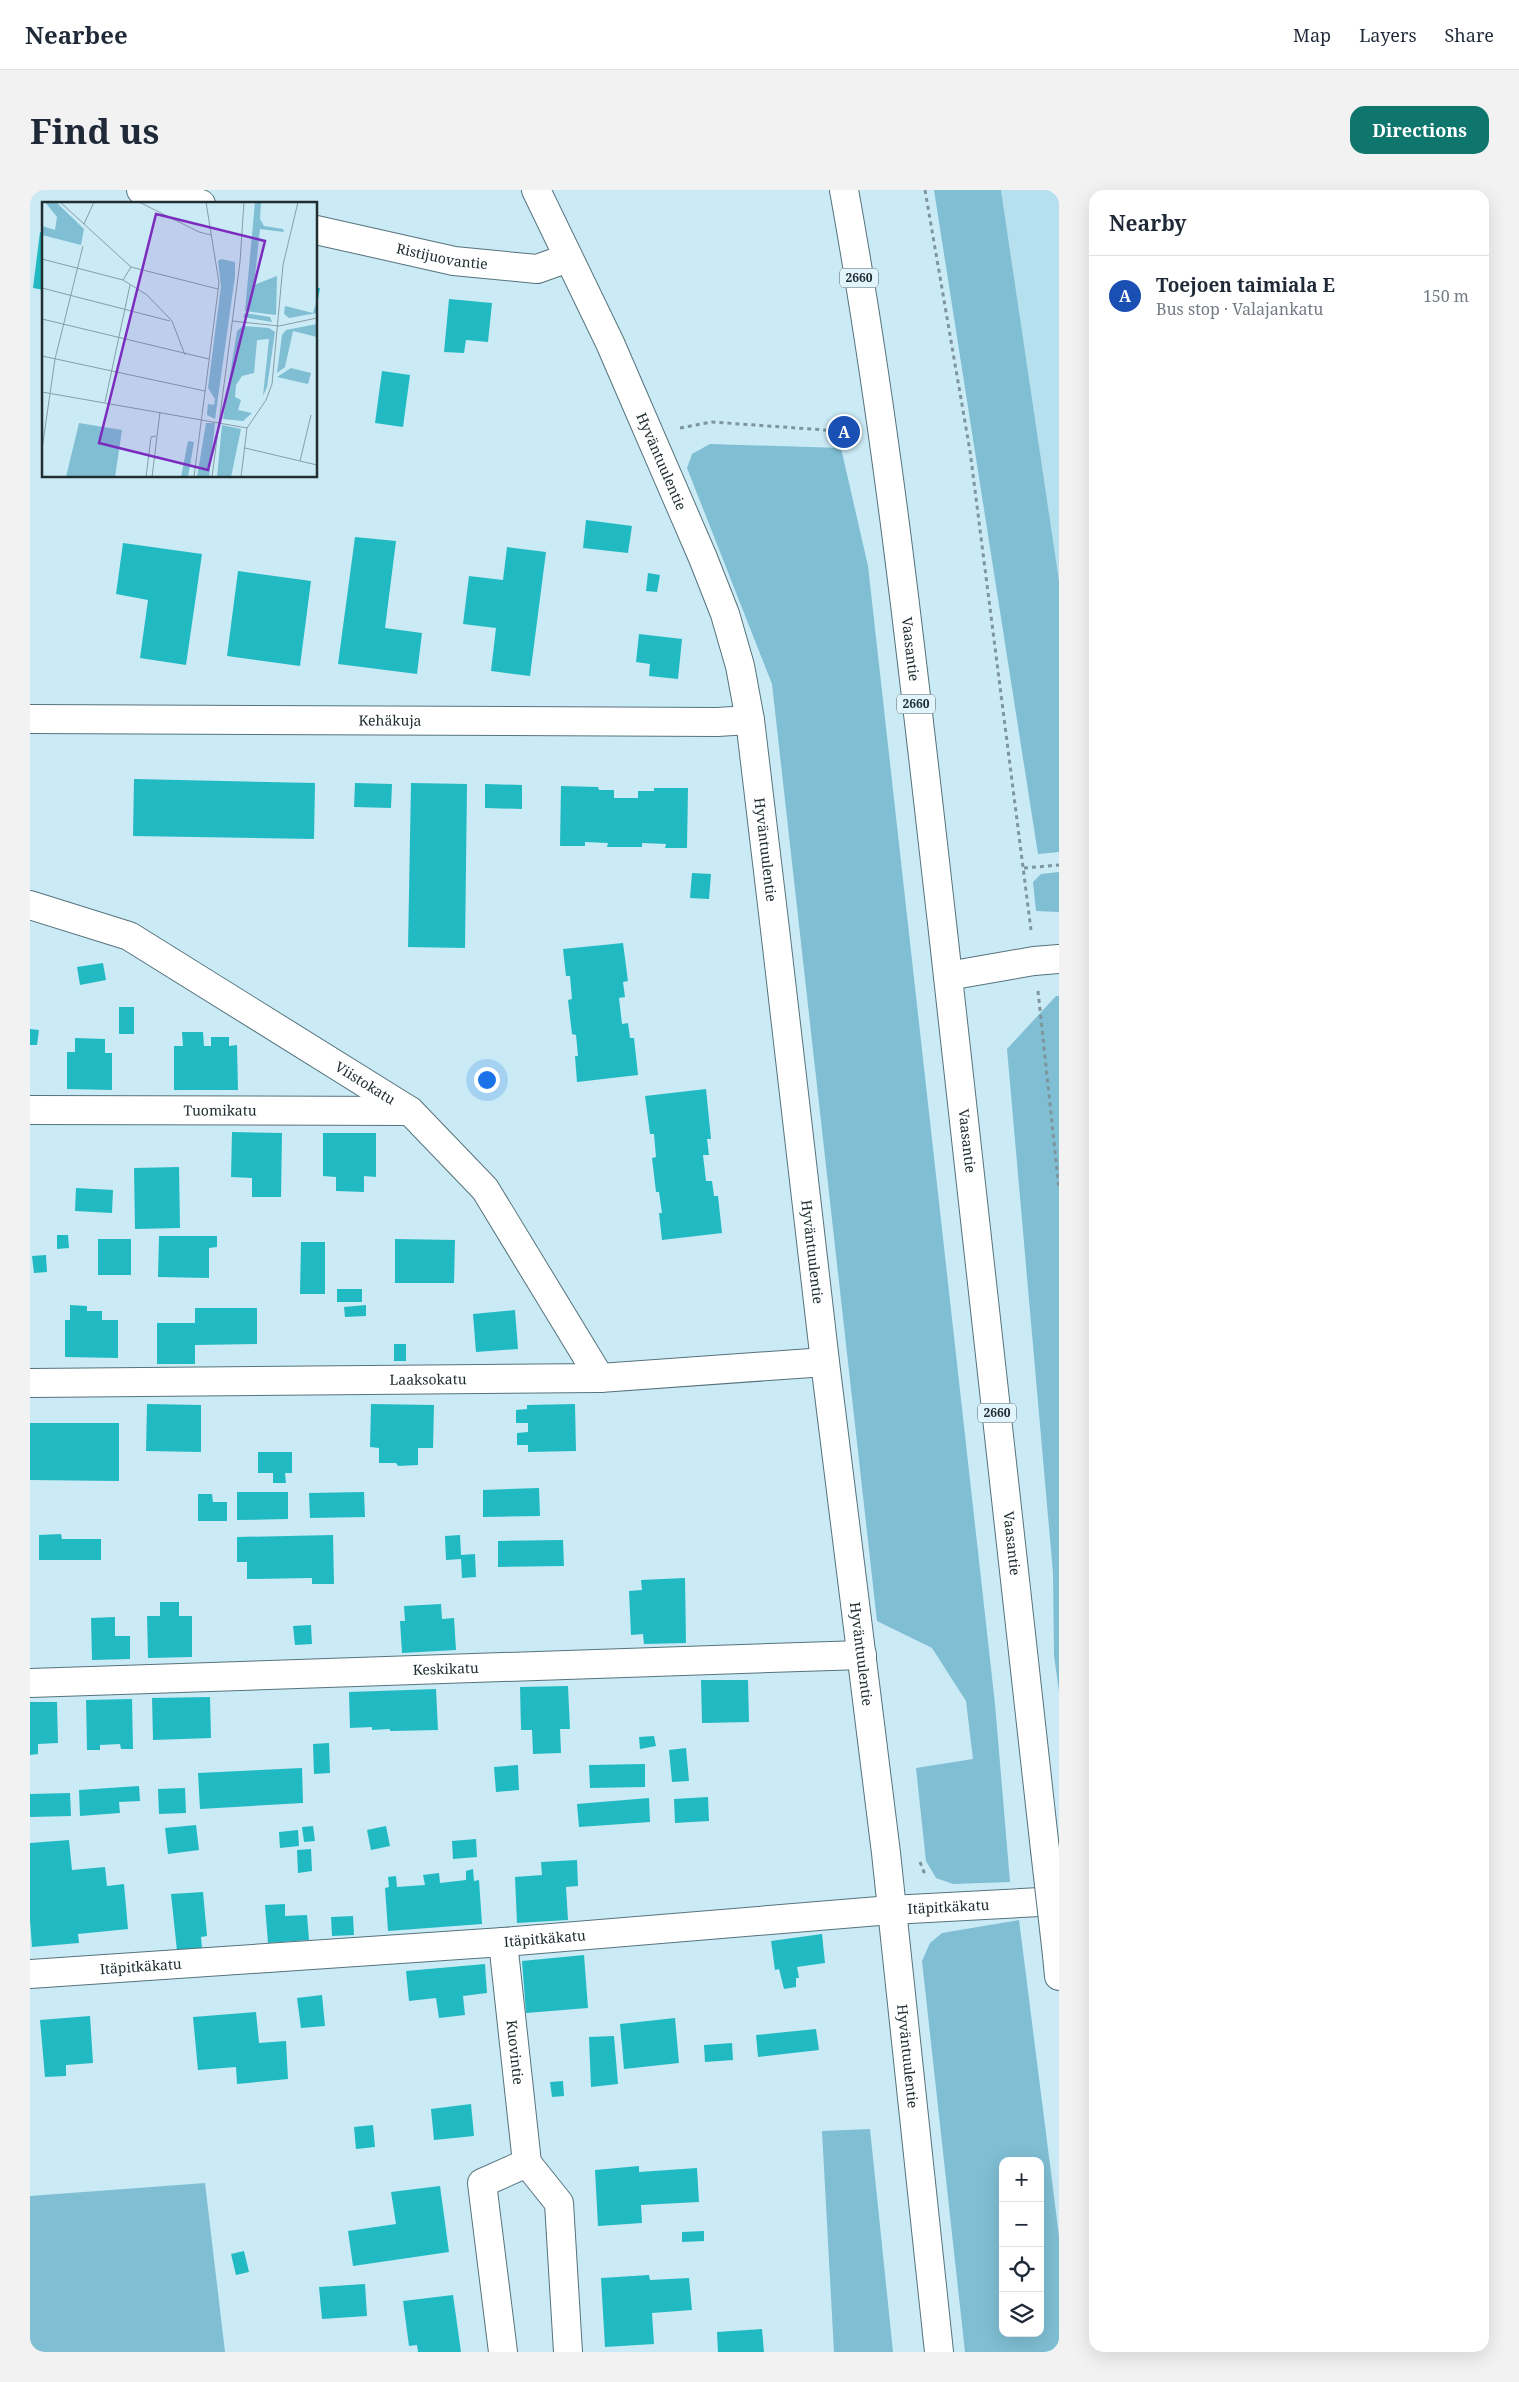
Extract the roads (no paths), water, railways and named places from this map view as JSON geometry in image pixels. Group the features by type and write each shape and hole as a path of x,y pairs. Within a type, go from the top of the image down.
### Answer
{"street":[{"path":"141,190 192,202"},
{"name":"Hyväntuulentie","path":"536,190 610,342 650,433 724,614 740,666 750,720 825,1362 862,1655 939,2352"},
{"name":"Vaasantie","path":"844,190 883,432 948,976 1058,1966"},
{"name":"Ristijuovantie","path":"318,230 454,261 537,269 568,258"},
{"name":"Kehäkuja","path":"30,719 707,722 750,720"},
{"name":"Viistokatu","path":"30,905 129,936 410,1111 485,1188 600,1378"},
{"path":"948,976 1047,960"},
{"name":"Tuomikatu","path":"30,1110 410,1111"},
{"name":"Laaksokatu","path":"30,1383 600,1378 825,1362"},
{"name":"Keskikatu","path":"30,1683 862,1655"},
{"name":"Itäpitkäkatu","path":"30,1974 503,1942 891,1910 1059,1901"},
{"name":"Kuovintie","path":"503,1942 527,2162"},
{"path":"504,2352 482,2183 527,2162 559,2203 568,2352"}],"place":[{"name":"Toejoen taimiala E","path":"844,432"}]}
